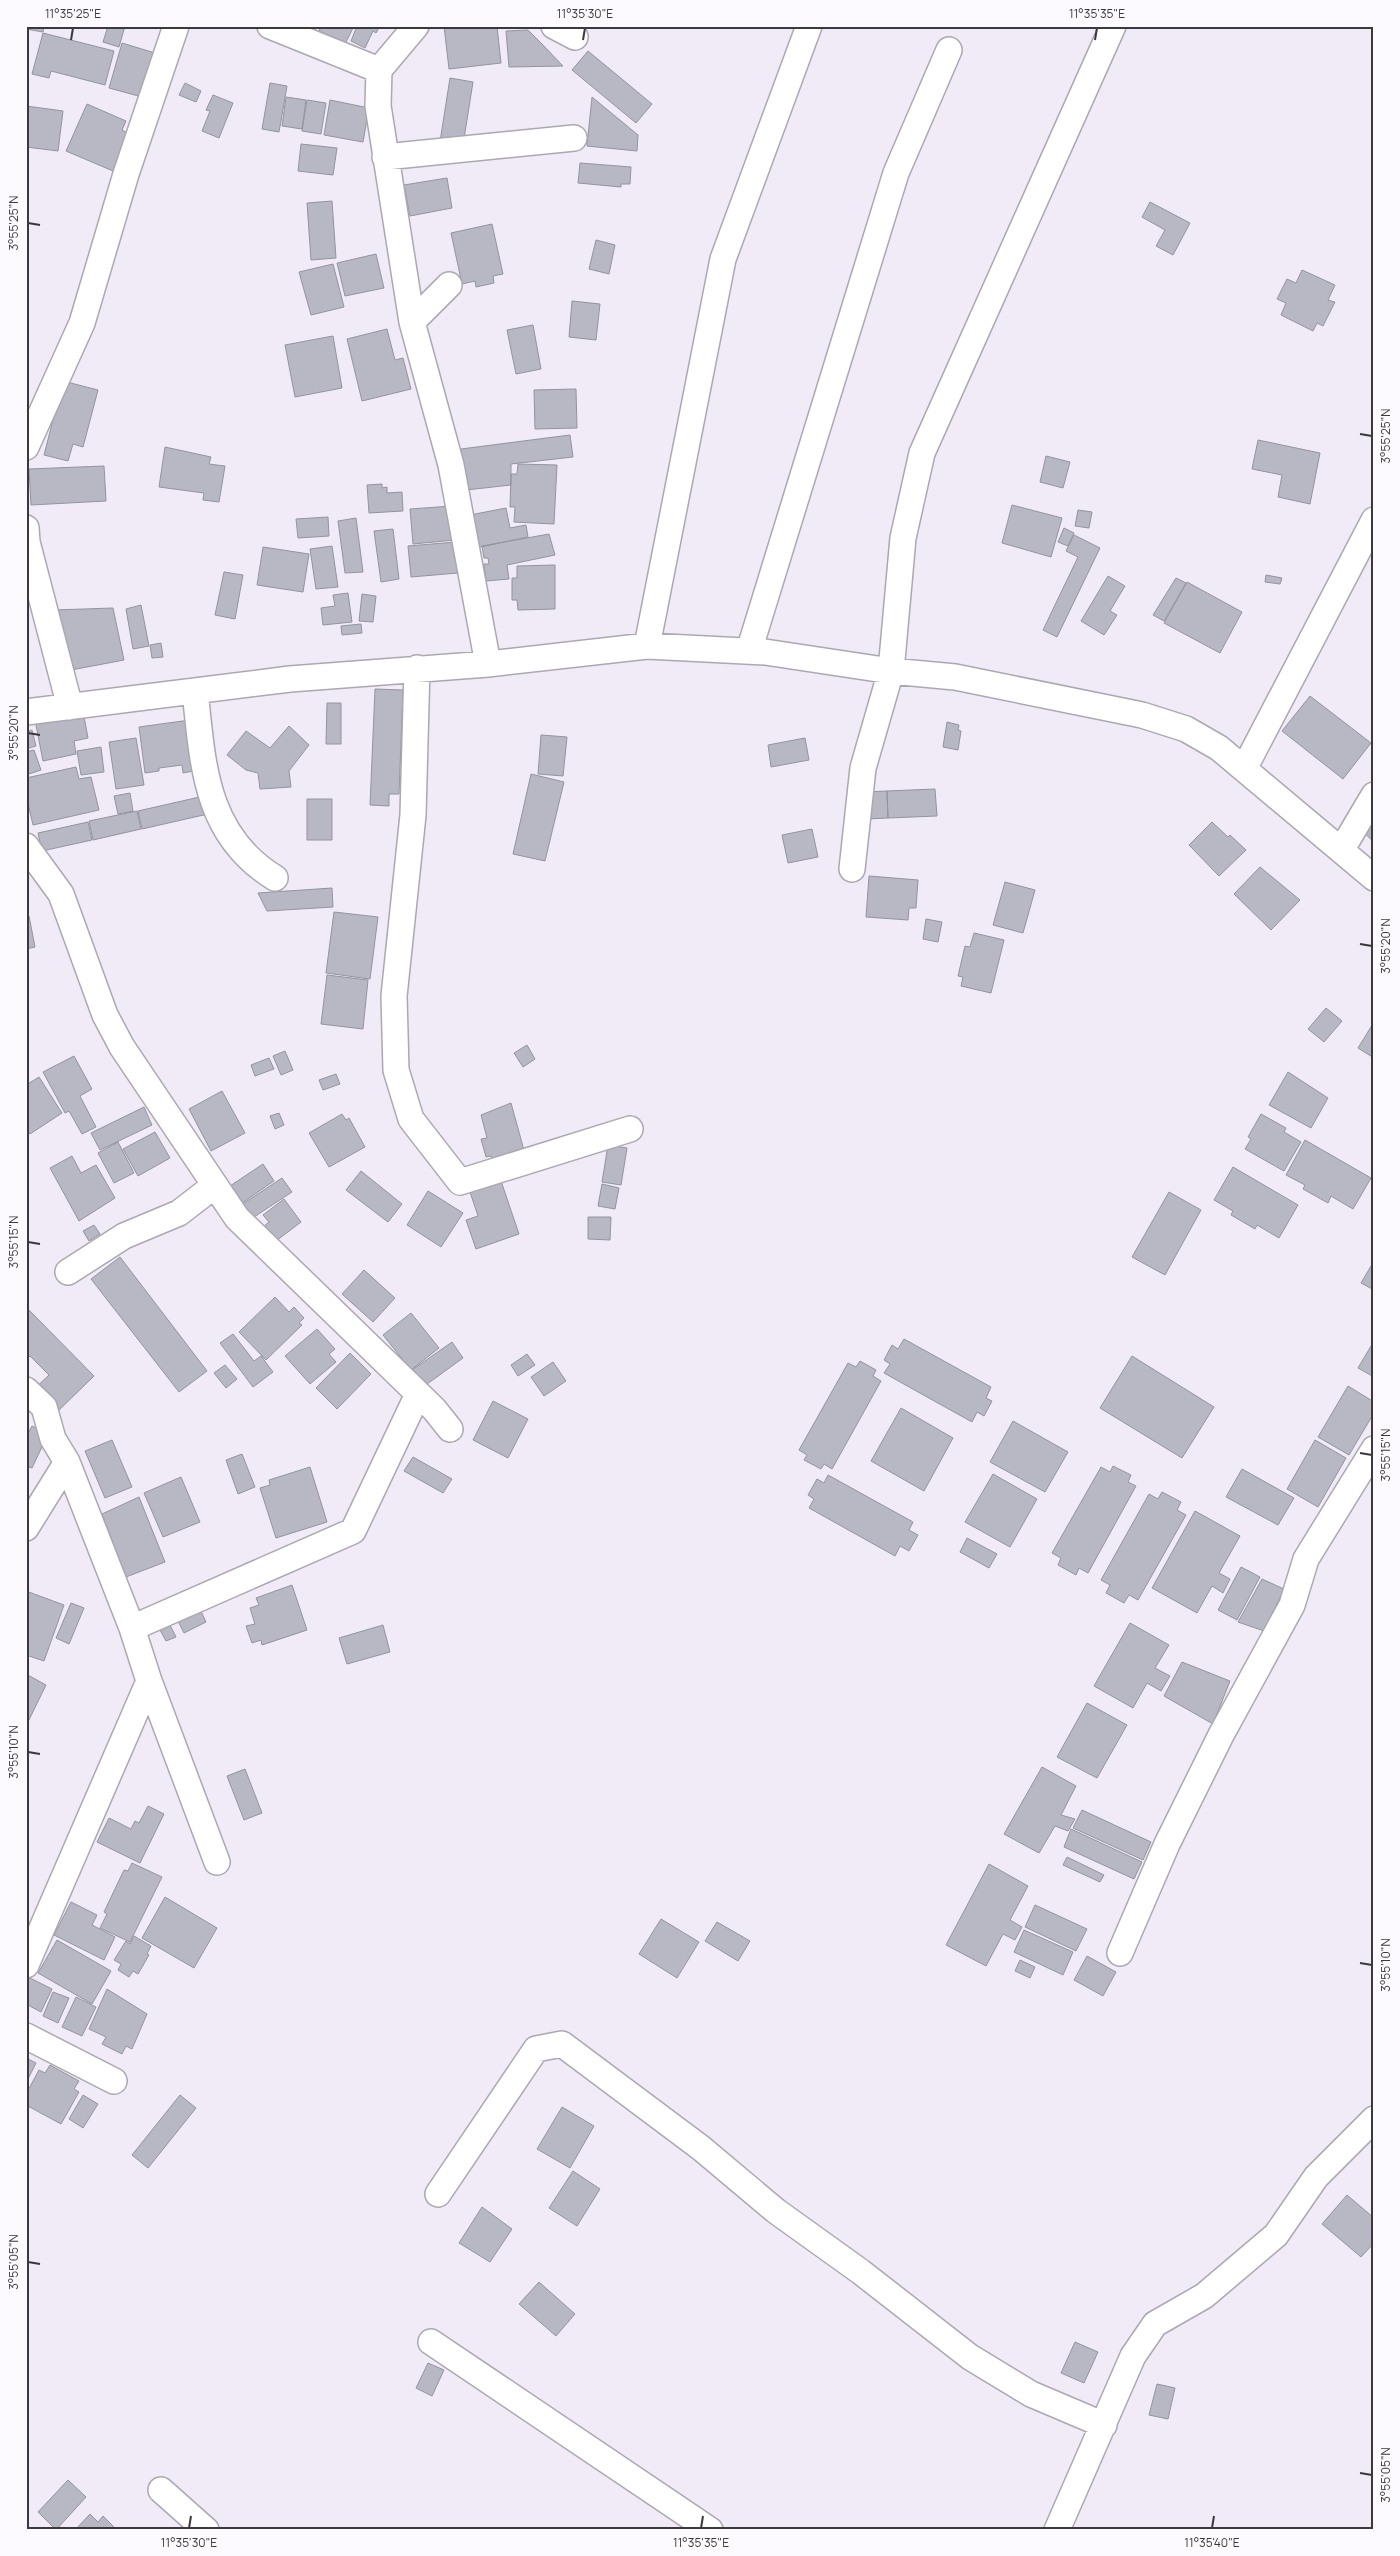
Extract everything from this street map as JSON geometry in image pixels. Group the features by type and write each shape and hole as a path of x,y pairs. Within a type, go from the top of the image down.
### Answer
{"street":[{"path":"26,448 82,323 126,174 176,26"},
{"path":"270,26 379,70"},
{"path":"416,26 379,70 378,106 412,322 451,465 488,664"},
{"path":"647,646 723,260 809,26"},
{"path":"852,869 863,768 891,671 903,538 922,453 1113,26"},
{"path":"749,651 896,173 949,50"},
{"path":"385,157 574,138"},
{"path":"412,322 449,285"},
{"path":"1244,769 1374,520"},
{"path":"26,528 27,542 70,707"},
{"path":"26,712 290,679 488,664 647,646 749,651 891,671 955,677 1142,715 1186,729 1219,748 1374,878"},
{"path":"417,668 413,815 394,996 396,1070 410,1119 460,1182 630,1130"},
{"path":"195,691 208,787 226,834 257,867 275,878"},
{"path":"1342,850 1374,795"},
{"path":"26,846 61,894 105,1015 122,1046 214,1186 254,1236 418,1394 450,1429"},
{"path":"68,1272 124,1236 179,1213 214,1186"},
{"path":"26,1390 44,1407 53,1439 67,1462 132,1628 149,1681 217,1862"},
{"path":"132,1628 353,1532 418,1394"},
{"path":"1120,1953 1167,1844 1221,1735 1292,1605 1306,1560 1374,1449"},
{"path":"26,1528 67,1462"},
{"path":"26,1965 149,1681"},
{"path":"26,2036 114,2081"},
{"path":"438,2194 536,2049 562,2044 701,2148 776,2211 862,2272 970,2357 1031,2394 1104,2425"},
{"path":"1057,2530 1133,2356 1156,2324 1204,2296 1276,2236 1316,2177 1374,2118"},
{"path":"431,2342 710,2530"},
{"path":"161,2490 206,2530"}],"building":[{"path":"26,26 44,26 43,32 26,29"},
{"path":"108,26 125,26 119,47 103,42"},
{"path":"321,26 354,26 345,44 319,31"},
{"path":"357,26 380,26 376,33 373,31 365,48 351,41"},
{"path":"444,26 497,26 501,63 449,69"},
{"path":"528,30 563,66 509,67 506,31"},
{"path":"43,33 114,51 105,85 51,71 49,78 32,74"},
{"path":"122,43 155,53 142,97 109,88"},
{"path":"588,51 652,104 636,123 572,70"},
{"path":"450,78 473,82 462,151 439,148"},
{"path":"185,83 201,91 196,102 179,95"},
{"path":"270,83 287,86 279,132 262,129"},
{"path":"213,95 233,103 219,138 202,131 210,111 206,110"},
{"path":"286,97 306,100 302,129 282,126"},
{"path":"592,97 638,135 637,151 587,146"},
{"path":"307,100 326,103 321,134 302,131"},
{"path":"330,100 369,108 363,142 324,135"},
{"path":"87,104 126,121 122,130 129,134 113,171 66,151"},
{"path":"26,106 63,111 58,151 26,147"},
{"path":"301,144 337,148 333,175 298,171"},
{"path":"580,163 631,167 630,184 621,184 621,187 578,183"},
{"path":"447,178 452,208 410,216 404,185"},
{"path":"332,201 336,258 311,260 307,203"},
{"path":"1150,202 1190,223 1173,255 1156,246 1165,230 1142,217"},
{"path":"492,224 503,274 493,276 494,283 476,287 475,281 462,284 451,233"},
{"path":"596,240 615,245 609,274 589,269"},
{"path":"376,254 384,288 345,296 337,263"},
{"path":"333,264 344,307 311,315 299,272"},
{"path":"1302,270 1335,285 1328,300 1335,302 1323,326 1317,323 1313,331 1281,315 1286,303 1277,299 1287,279 1296,283"},
{"path":"572,301 600,304 596,340 569,337"},
{"path":"533,325 541,369 516,374 507,330"},
{"path":"387,329 395,360 403,358 411,389 362,401 347,339"},
{"path":"333,336 342,388 295,397 285,345"},
{"path":"63,381 98,390 83,447 73,444 68,461 44,455"},
{"path":"576,389 577,428 535,429 534,390"},
{"path":"570,435 573,457 511,464 511,485 466,490 461,449"},
{"path":"1258,440 1320,453 1310,504 1278,497 1282,475 1252,469"},
{"path":"165,447 211,457 209,464 225,466 219,502 203,500 204,493 159,487"},
{"path":"1046,456 1070,462 1063,488 1040,482"},
{"path":"518,464 557,465 554,524 514,522 515,507 510,507 511,474 517,474"},
{"path":"104,466 106,501 31,505 29,469"},
{"path":"382,484 382,488 387,487 387,493 402,492 403,511 369,513 367,485"},
{"path":"1012,505 1062,518 1051,557 1002,543"},
{"path":"452,506 455,540 413,544 410,509"},
{"path":"506,508 510,528 526,525 528,537 471,549 465,516"},
{"path":"1078,510 1092,512 1089,528 1075,526"},
{"path":"328,517 329,536 298,538 296,519"},
{"path":"356,518 363,572 345,573 338,521"},
{"path":"1064,528 1074,533 1068,546 1058,542"},
{"path":"393,529 399,579 381,582 374,531"},
{"path":"549,534 555,555 507,565 509,579 486,581 484,564 489,564 488,558 484,558 482,546"},
{"path":"1074,535 1100,548 1057,637 1043,630 1078,557 1066,551"},
{"path":"456,542 458,573 411,577 408,546"},
{"path":"332,546 338,587 316,589 310,549"},
{"path":"263,547 309,554 303,592 257,585"},
{"path":"555,565 555,609 518,610 517,600 512,600 512,578 517,578 517,566"},
{"path":"224,572 243,575 235,619 215,615"},
{"path":"1266,575 1282,578 1280,584 1265,582"},
{"path":"1108,576 1125,586 1110,611 1117,615 1104,635 1081,621"},
{"path":"1176,578 1186,583 1164,621 1153,615"},
{"path":"1187,582 1242,612 1220,653 1164,623"},
{"path":"348,593 352,622 323,625 321,608 335,606 333,595"},
{"path":"362,594 376,596 373,622 359,621"},
{"path":"141,605 149,646 133,649 126,609"},
{"path":"113,608 124,660 66,671 54,610"},
{"path":"361,624 362,633 342,635 341,626"},
{"path":"161,643 163,657 152,658 150,645"},
{"path":"375,689 403,690 399,794 389,794 389,806 370,805"},
{"path":"1310,696 1371,743 1343,779 1282,731"},
{"path":"327,703 341,703 341,744 326,744"},
{"path":"83,711 88,738 74,741 76,754 43,761 35,720"},
{"path":"190,720 198,770 183,773 182,765 159,768 159,771 145,773 139,727"},
{"path":"947,722 959,725 958,730 961,731 958,750 943,747"},
{"path":"289,726 309,745 289,771 291,787 260,789 258,773 246,770 227,755 246,731 270,748"},
{"path":"32,730 36,746 26,749 26,732"},
{"path":"541,735 567,737 563,776 538,774"},
{"path":"136,738 144,785 116,789 109,742"},
{"path":"805,738 809,760 771,767 768,745"},
{"path":"101,747 104,772 81,775 77,751"},
{"path":"34,750 41,770 26,775 26,752"},
{"path":"76,767 79,779 91,777 99,810 33,825 26,795 26,778"},
{"path":"531,774 564,782 545,861 513,854"},
{"path":"935,789 937,816 888,818 887,791"},
{"path":"887,791 888,818 866,819 865,792"},
{"path":"130,793 133,811 118,814 114,796"},
{"path":"204,796 208,814 142,829 138,811"},
{"path":"307,799 332,799 332,840 307,840"},
{"path":"1374,810 1374,842 1360,829"},
{"path":"137,811 141,829 93,840 89,821"},
{"path":"88,822 92,840 42,851 38,833"},
{"path":"1212,822 1246,850 1219,876 1189,845"},
{"path":"812,829 818,857 788,863 782,835"},
{"path":"1260,867 1300,900 1271,930 1234,894"},
{"path":"869,876 918,880 916,908 909,908 908,920 866,917"},
{"path":"1005,882 1035,890 1023,933 993,925"},
{"path":"332,888 333,907 267,911 258,893"},
{"path":"334,912 378,917 370,979 326,973"},
{"path":"29,916 35,947 26,949 26,917"},
{"path":"926,919 942,922 938,942 923,939"},
{"path":"974,933 1004,940 991,993 961,986 963,977 958,976 965,946 970,947"},
{"path":"327,975 368,980 363,1029 321,1024"},
{"path":"1326,1008 1342,1021 1324,1042 1308,1029"},
{"path":"1374,1022 1374,1058 1358,1048"},
{"path":"527,1045 535,1059 523,1067 514,1053"},
{"path":"285,1051 293,1070 281,1075 273,1056"},
{"path":"74,1056 92,1089 80,1096 96,1127 82,1134 69,1111 65,1113 43,1072"},
{"path":"269,1058 274,1069 255,1076 251,1065"},
{"path":"1288,1072 1328,1098 1311,1128 1269,1105"},
{"path":"336,1074 340,1084 323,1090 319,1080"},
{"path":"39,1077 62,1113 30,1134 26,1129 26,1085"},
{"path":"222,1091 245,1133 211,1151 189,1109"},
{"path":"511,1103 525,1154 493,1162 491,1156 486,1157 481,1139 487,1138 481,1115"},
{"path":"144,1107 152,1125 100,1150 91,1133"},
{"path":"279,1113 284,1125 275,1129 270,1116"},
{"path":"342,1114 346,1120 349,1118 365,1147 329,1167 309,1133"},
{"path":"1261,1114 1286,1128 1284,1132 1301,1142 1284,1171 1245,1149 1251,1139 1248,1137"},
{"path":"155,1132 170,1158 138,1176 123,1149"},
{"path":"1305,1140 1371,1178 1353,1209 1331,1196 1328,1203 1303,1189 1305,1185 1286,1175"},
{"path":"118,1142 134,1173 114,1183 98,1153"},
{"path":"608,1145 627,1148 621,1185 602,1182"},
{"path":"72,1156 81,1173 96,1165 115,1198 79,1221 50,1168"},
{"path":"263,1164 274,1181 236,1207 224,1190"},
{"path":"1233,1167 1298,1205 1279,1238 1257,1225 1255,1229 1231,1215 1233,1211 1214,1200"},
{"path":"361,1171 402,1204 388,1222 346,1190"},
{"path":"282,1178 292,1192 251,1219 241,1205"},
{"path":"501,1181 519,1234 476,1249 466,1220 478,1216 470,1192"},
{"path":"602,1184 619,1188 615,1209 598,1206"},
{"path":"428,1191 463,1213 441,1247 407,1225"},
{"path":"1169,1192 1201,1210 1165,1275 1132,1257"},
{"path":"284,1199 301,1222 276,1241 264,1226 269,1222 263,1215"},
{"path":"588,1217 611,1217 610,1240 588,1239"},
{"path":"94,1225 100,1234 89,1241 83,1231"},
{"path":"120,1257 207,1371 179,1392 91,1279"},
{"path":"1374,1261 1374,1290 1361,1283"},
{"path":"364,1270 395,1298 373,1322 342,1294"},
{"path":"275,1297 289,1312 294,1307 304,1318 299,1323 302,1325 266,1360 239,1332"},
{"path":"26,1307 94,1376 54,1415 31,1392 49,1375 30,1356 26,1360"},
{"path":"411,1313 439,1348 411,1370 383,1335"},
{"path":"317,1329 335,1349 329,1354 336,1362 310,1384 285,1356"},
{"path":"233,1334 254,1361 261,1356 273,1372 253,1387 220,1343"},
{"path":"904,1339 991,1387 986,1398 992,1401 984,1416 977,1412 972,1422 884,1373 890,1364 884,1360 892,1345 898,1349"},
{"path":"1374,1341 1374,1377 1358,1368"},
{"path":"452,1342 463,1358 423,1387 412,1370"},
{"path":"350,1353 371,1374 337,1409 316,1388"},
{"path":"527,1354 535,1365 518,1376 511,1365"},
{"path":"1132,1356 1214,1407 1182,1458 1100,1408"},
{"path":"860,1361 876,1370 873,1376 881,1381 832,1469 824,1464 821,1469 804,1460 807,1455 799,1450 848,1363 856,1367"},
{"path":"553,1362 566,1381 544,1396 531,1377"},
{"path":"225,1365 237,1379 226,1388 214,1373"},
{"path":"1348,1386 1374,1402 1374,1413 1349,1455 1318,1437"},
{"path":"493,1401 528,1419 508,1458 473,1440"},
{"path":"901,1408 953,1438 924,1491 871,1461"},
{"path":"1013,1421 1068,1452 1045,1492 990,1462"},
{"path":"32,1426 48,1434 32,1468 26,1466 26,1437"},
{"path":"112,1440 132,1487 105,1498 85,1451"},
{"path":"1315,1440 1346,1458 1318,1507 1287,1489"},
{"path":"242,1454 255,1487 238,1494 226,1460"},
{"path":"413,1457 452,1479 443,1493 404,1471"},
{"path":"1113,1466 1131,1475 1128,1482 1136,1486 1088,1573 1079,1568 1076,1575 1058,1565 1061,1558 1052,1553 1101,1467 1110,1472"},
{"path":"310,1467 327,1522 276,1538 260,1488 270,1485 269,1480"},
{"path":"1242,1469 1294,1498 1278,1525 1226,1497"},
{"path":"993,1474 1037,1499 1010,1547 965,1522"},
{"path":"828,1475 913,1522 909,1530 918,1535 909,1551 900,1546 895,1556 809,1508 814,1499 808,1495 817,1479 824,1483"},
{"path":"181,1477 200,1522 163,1537 144,1493"},
{"path":"1162,1492 1181,1502 1177,1510 1186,1515 1138,1600 1129,1595 1124,1603 1106,1593 1110,1585 1101,1580 1149,1494 1158,1499"},
{"path":"139,1497 165,1562 126,1577 102,1514"},
{"path":"1195,1511 1240,1536 1219,1573 1230,1579 1223,1593 1212,1586 1197,1613 1152,1588"},
{"path":"967,1538 997,1554 989,1568 960,1552"},
{"path":"1241,1567 1260,1577 1237,1620 1218,1610"},
{"path":"1262,1579 1284,1589 1264,1631 1238,1622"},
{"path":"292,1585 307,1630 262,1645 261,1640 252,1643 246,1626 255,1624 250,1608 259,1605 256,1598"},
{"path":"26,1591 64,1605 44,1661 26,1655"},
{"path":"71,1603 84,1608 69,1644 56,1638"},
{"path":"199,1607 206,1622 184,1633 176,1617"},
{"path":"1130,1623 1169,1645 1155,1668 1170,1676 1161,1691 1147,1683 1133,1708 1094,1686"},
{"path":"170,1625 176,1637 166,1641 160,1630"},
{"path":"383,1625 390,1652 347,1664 339,1638"},
{"path":"1182,1662 1230,1681 1213,1724 1164,1696"},
{"path":"26,1674 46,1685 26,1726"},
{"path":"1087,1703 1127,1725 1097,1778 1057,1757"},
{"path":"1042,1767 1076,1786 1061,1815 1075,1819 1068,1831 1055,1826 1039,1853 1004,1834"},
{"path":"245,1769 262,1813 244,1820 227,1776"},
{"path":"148,1806 164,1814 140,1863 97,1842 109,1818 131,1829 135,1821 139,1823"},
{"path":"1082,1810 1151,1842 1143,1860 1073,1828"},
{"path":"1071,1829 1142,1862 1134,1879 1064,1847"},
{"path":"1067,1857 1104,1875 1100,1882 1063,1865"},
{"path":"132,1863 162,1877 130,1942 100,1928 107,1914 104,1912 124,1870 128,1871"},
{"path":"989,1864 1028,1886 1010,1920 1022,1927 1015,1940 1003,1934 986,1966 946,1945"},
{"path":"165,1897 217,1928 194,1968 142,1938"},
{"path":"71,1902 97,1915 92,1925 115,1937 104,1960 54,1935"},
{"path":"1035,1905 1087,1929 1076,1951 1025,1927"},
{"path":"661,1919 699,1942 677,1978 639,1954"},
{"path":"717,1922 750,1941 738,1961 705,1941"},
{"path":"1024,1930 1073,1952 1063,1975 1014,1952"},
{"path":"134,1936 151,1946 147,1954 149,1955 138,1974 133,1971 129,1977 118,1970 121,1964 114,1960 126,1941 130,1944"},
{"path":"57,1940 111,1971 92,2004 38,1973"},
{"path":"1087,1956 1116,1972 1103,1996 1074,1980"},
{"path":"1020,1960 1035,1967 1030,1978 1015,1971"},
{"path":"28,1977 52,1989 41,2012 26,2004"},
{"path":"107,1989 147,2014 132,2049 126,2046 122,2054 102,2044 106,2037 89,2029"},
{"path":"53,1992 69,1998 58,2023 43,2016"},
{"path":"76,1997 96,2007 82,2036 62,2027"},
{"path":"26,2058 36,2063 26,2083"},
{"path":"50,2065 79,2081 74,2089 79,2092 61,2124 26,2105 26,2094 39,2070 45,2073"},
{"path":"83,2095 98,2104 83,2128 69,2119"},
{"path":"180,2095 196,2108 148,2168 132,2155"},
{"path":"562,2107 594,2126 570,2168 537,2149"},
{"path":"573,2171 600,2189 577,2226 549,2208"},
{"path":"1347,2195 1374,2218 1374,2243 1361,2257 1322,2224"},
{"path":"482,2207 512,2229 490,2262 459,2243"},
{"path":"539,2282 575,2314 556,2336 519,2304"},
{"path":"1075,2342 1098,2352 1084,2383 1061,2373"},
{"path":"428,2363 444,2370 432,2396 416,2388"},
{"path":"1157,2384 1175,2388 1168,2419 1149,2415"},
{"path":"68,2480 86,2497 56,2530 38,2512"},
{"path":"90,2514 98,2522 103,2516 117,2530 75,2530"}]}
